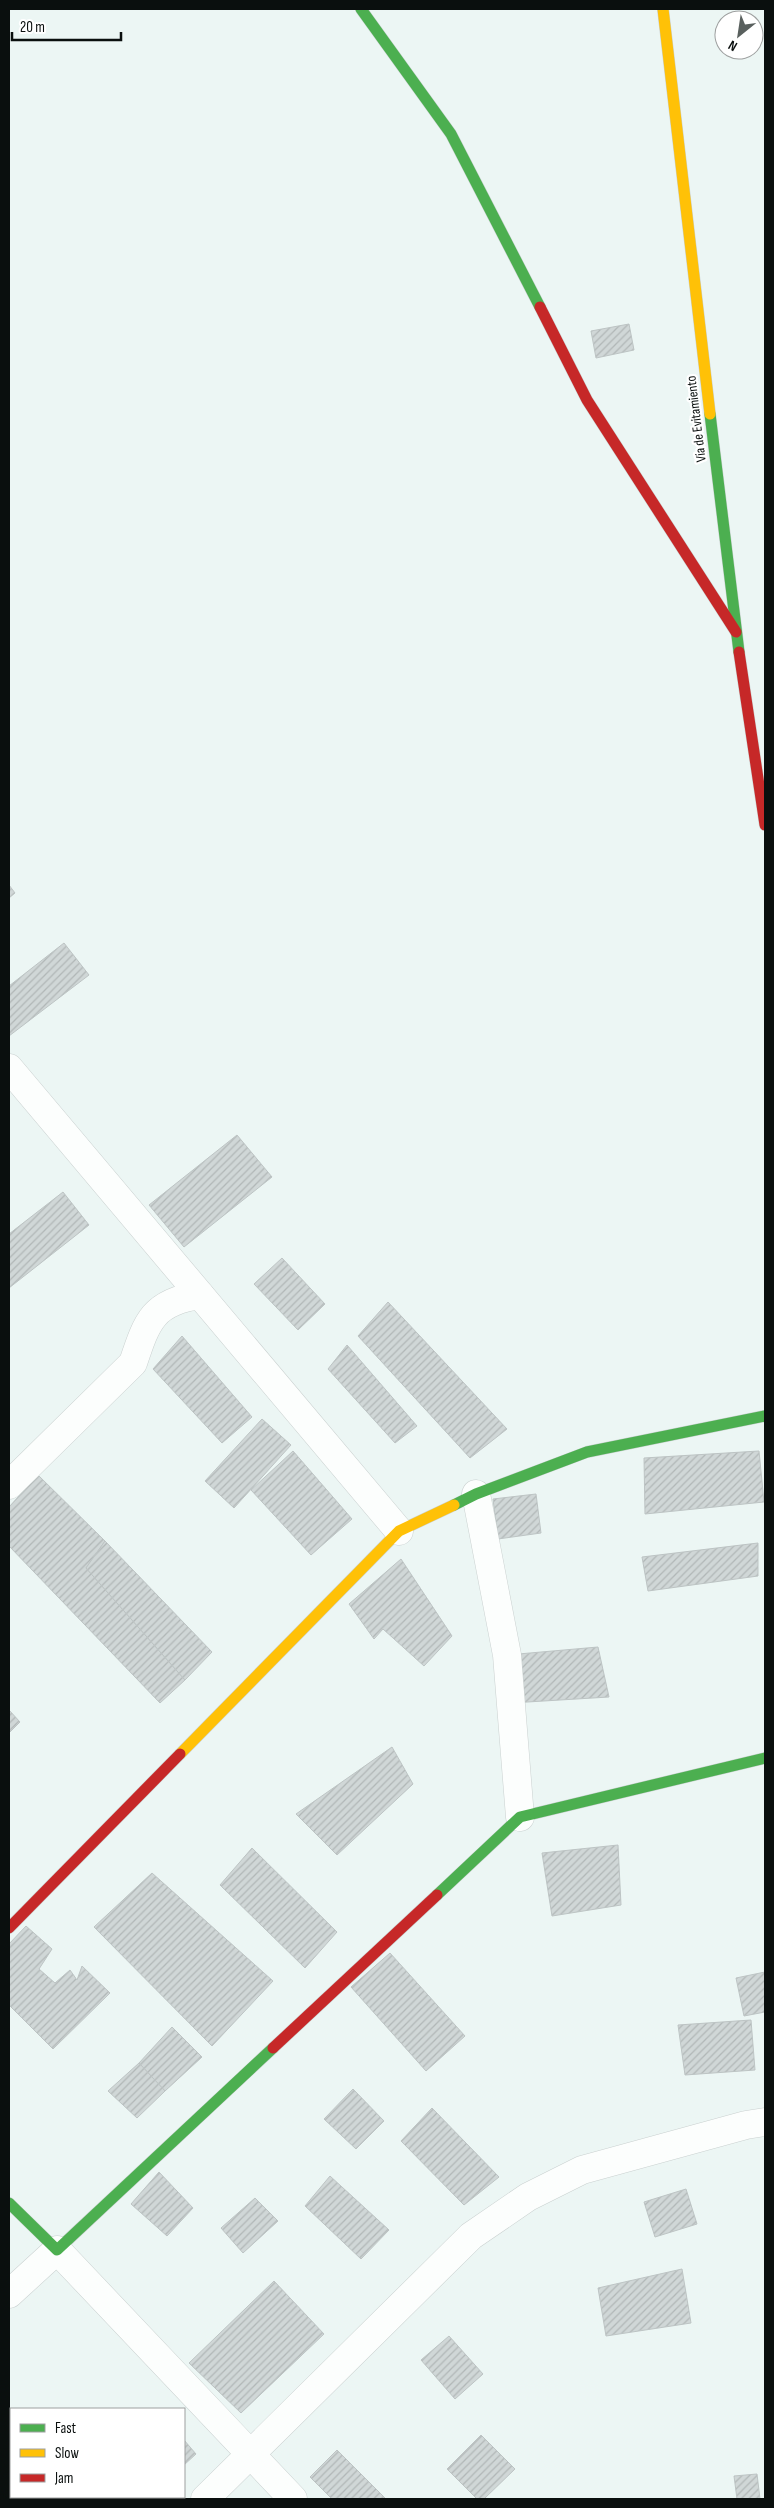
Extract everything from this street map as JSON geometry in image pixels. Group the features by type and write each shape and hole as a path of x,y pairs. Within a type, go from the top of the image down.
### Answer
{"main road":[{"path":"361,9 451,134 587,400 736,632"},
{"name":"Vía de Evitamiento","path":"663,9 736,632 765,825"},
{"path":"9,1928 400,1530 476,1494 587,1452 765,1416"},
{"path":"9,2203 56,2250 520,1817 765,1758"}],"street":[{"path":"9,1068 400,1530"},
{"path":"9,1485 133,1363 142,1337 159,1308 184,1297 200,1295"},
{"path":"476,1494 508,1656 520,1817"},
{"path":"204,2499 471,2236 528,2198 582,2170 746,2125 765,2122"},
{"path":"9,2294 56,2250 293,2499"}],"building":[{"path":"629,324 634,350 596,358 591,331"},
{"path":"9,885 15,893 9,898"},
{"path":"64,943 89,975 9,1036 9,986"},
{"path":"237,1135 272,1177 184,1247 149,1205"},
{"path":"63,1192 89,1225 9,1288 9,1234"},
{"path":"282,1258 325,1304 298,1330 254,1284"},
{"path":"388,1302 507,1429 470,1458 358,1336"},
{"path":"182,1336 252,1417 222,1443 153,1369"},
{"path":"347,1345 417,1426 395,1443 328,1369"},
{"path":"262,1419 291,1445 234,1508 205,1481"},
{"path":"293,1451 352,1519 311,1555 251,1490"},
{"path":"759,1451 764,1502 645,1514 644,1458"},
{"path":"38,1475 105,1541 86,1568 185,1680 160,1703 9,1546 9,1507"},
{"path":"536,1494 541,1533 498,1539 493,1499"},
{"path":"105,1541 212,1652 185,1680 86,1568"},
{"path":"758,1543 758,1576 648,1591 642,1557"},
{"path":"401,1559 452,1636 424,1666 383,1629 374,1639 349,1604"},
{"path":"598,1647 609,1697 511,1703 507,1655"},
{"path":"9,1710 20,1722 9,1733"},
{"path":"392,1747 413,1784 337,1855 296,1814"},
{"path":"618,1845 621,1905 552,1916 542,1853"},
{"path":"252,1848 337,1932 305,1968 220,1885"},
{"path":"152,1873 273,1981 212,2046 94,1927"},
{"path":"26,1926 52,1949 39,1969 55,1983 70,1970 77,1980 82,1966 110,1993 53,2049 9,2005 9,1944"},
{"path":"390,1953 465,2036 426,2071 351,1987"},
{"path":"765,1972 765,2012 744,2016 736,1978"},
{"path":"751,2020 755,2070 685,2075 678,2025"},
{"path":"172,2027 202,2057 165,2091 139,2063"},
{"path":"139,2063 165,2091 137,2118 108,2091"},
{"path":"353,2089 384,2121 356,2149 324,2119"},
{"path":"432,2108 499,2177 464,2205 401,2141"},
{"path":"159,2172 193,2208 167,2236 131,2204"},
{"path":"330,2176 389,2230 361,2259 305,2206"},
{"path":"686,2189 697,2224 655,2237 644,2202"},
{"path":"255,2198 278,2221 243,2253 221,2228"},
{"path":"682,2269 691,2323 606,2336 598,2288"},
{"path":"274,2281 324,2334 241,2413 189,2363"},
{"path":"449,2336 483,2374 455,2399 421,2360"},
{"path":"481,2435 515,2469 484,2499 477,2499 447,2469"},
{"path":"185,2441 196,2454 185,2464"},
{"path":"337,2450 386,2499 332,2499 310,2477"},
{"path":"757,2474 760,2499 737,2499 734,2476"},
{"path":"80,2498 146,2498 144,2499 78,2499"}],"traffic: fast":[{"path":"361,9 451,134 540,307"},
{"path":"710,414 739,652"},
{"path":"454,1505 476,1494 587,1452 765,1416"},
{"path":"437,1895 520,1817 765,1758"},
{"path":"9,2203 57,2250 273,2048"}],"traffic: slow":[{"path":"663,9 710,414"},
{"path":"180,1754 399,1531 454,1505"}],"traffic: jam":[{"path":"540,307 587,400 736,632"},
{"path":"739,652 765,825"},
{"path":"9,1928 180,1754"},
{"path":"273,2048 437,1895"}]}
